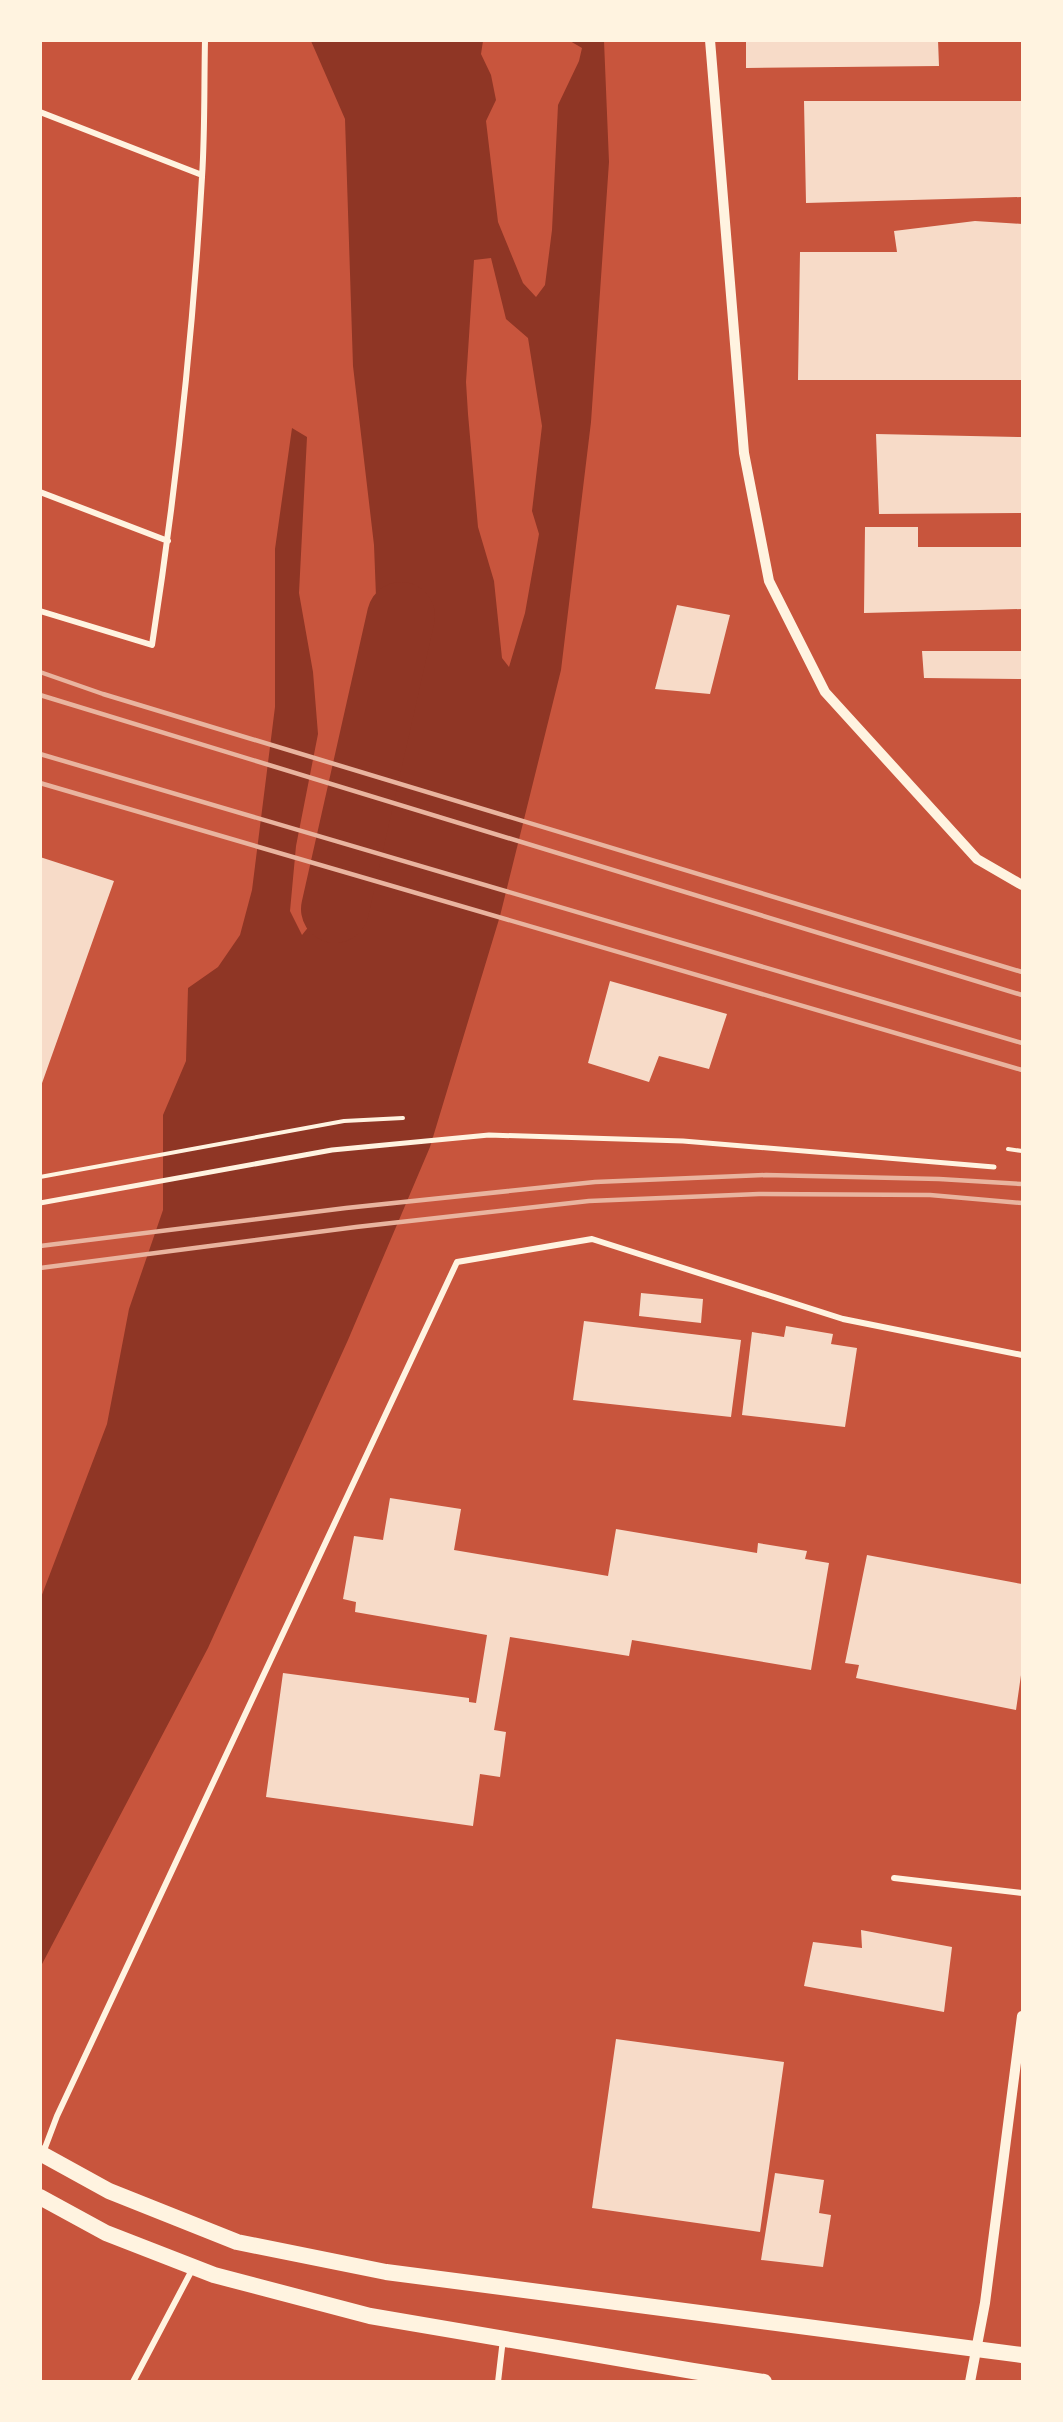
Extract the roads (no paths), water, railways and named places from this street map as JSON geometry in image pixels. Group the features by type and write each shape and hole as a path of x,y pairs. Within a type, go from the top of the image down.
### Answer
{"highway":[{"path":"41,2153 109,2191 237,2242 271,2249 397,2274 1023,2355"},
{"path":"40,2197 106,2233 214,2275 370,2316 764,2382"}],"street":[{"path":"40,611 152,645 168,541 189,352 202,175 205,40"},
{"path":"710,40 744,453 769,581 825,692 977,859 1023,885"},
{"path":"40,112 202,175"},
{"path":"40,492 168,541"},
{"path":"40,1203 332,1150 489,1135 683,1141 994,1167"},
{"path":"41,2153 457,1262 592,1239 843,1319 1023,1355"},
{"path":"894,1878 1023,1893"},
{"path":"970,2382 985,2303 1023,2016"},
{"path":"133,2382 194,2267"},
{"path":"498,2382 503,2339"}],"waterway":[{"path":"335,909 401,616"}],"railway":[{"path":"40,672 103,694 1022,972"},
{"path":"40,695 1022,995"},
{"path":"40,754 1022,1043"},
{"path":"40,783 1022,1070"},
{"path":"40,1246 346,1208 595,1182 766,1175 939,1179 1022,1184"},
{"path":"40,1268 356,1227 589,1201 759,1194 930,1195 1022,1203"}]}
